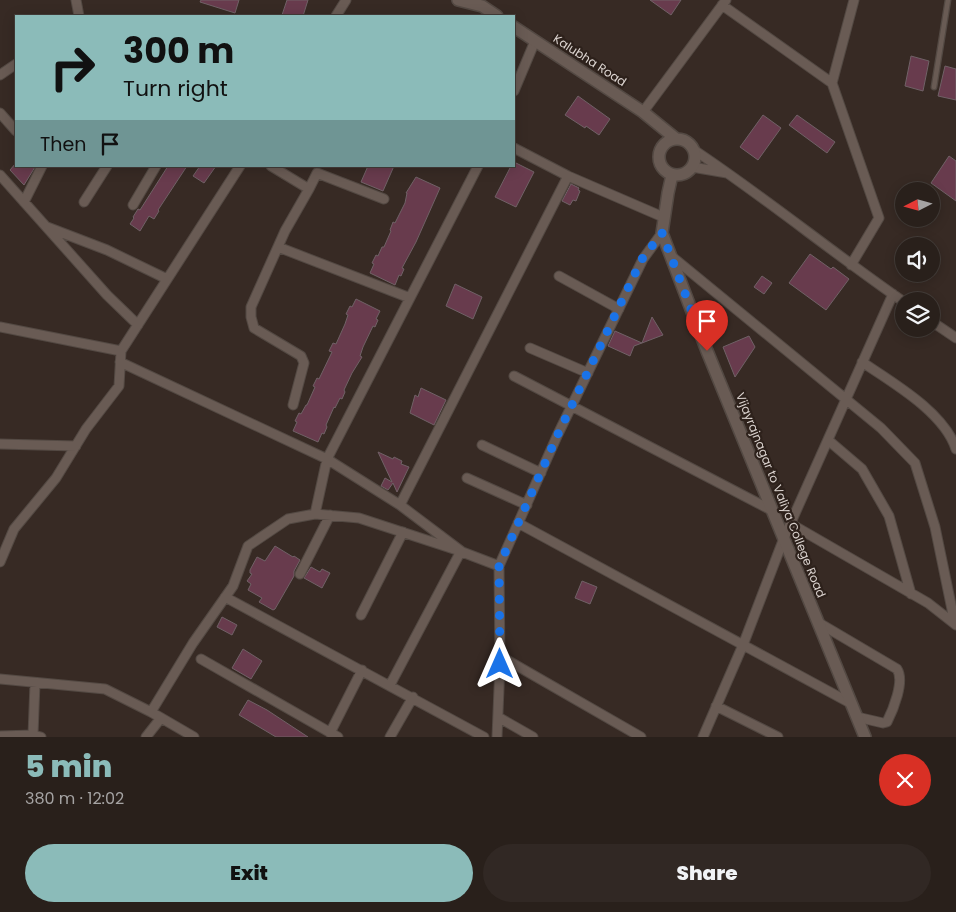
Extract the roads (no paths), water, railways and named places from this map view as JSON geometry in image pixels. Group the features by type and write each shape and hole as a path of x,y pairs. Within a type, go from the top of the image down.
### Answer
{"street":[{"path":"76,0 79,15"},
{"path":"337,15 346,0"},
{"path":"458,0 483,3 496,15"},
{"path":"851,265 879,218 832,83 854,0"},
{"path":"662,145 647,115 724,3 832,83"},
{"name":"Kalubha Road","path":"515,28 647,115 676,138"},
{"path":"515,89 535,41"},
{"path":"0,75 15,65"},
{"path":"0,113 15,130"},
{"path":"694,150 695,162 684,174 672,175 661,166 658,156 662,145 676,138 687,141 694,150 895,296"},
{"path":"515,149 568,176 664,212"},
{"name":"Vijayrajnagar to Valiya College Road","path":"661,166 664,212"},
{"path":"24,202 42,167"},
{"path":"84,202 106,167"},
{"path":"132,205 155,167"},
{"path":"0,562 14,529 56,478 86,429 119,386 121,351 238,167"},
{"path":"273,167 309,189"},
{"path":"315,514 327,459 477,167"},
{"path":"692,167 729,174"},
{"path":"293,405 304,363 300,356 254,328 251,317 252,307 278,247 317,173 384,199"},
{"path":"0,175 106,294 138,324"},
{"name":"Vijayrajnagar to Valiya College Road","path":"672,175 664,212 662,233 707,351 865,737"},
{"path":"400,505 568,176"},
{"path":"45,226 107,250 167,279"},
{"path":"497,737 500,656 499,566 642,259 662,233"},
{"path":"278,247 410,298"},
{"path":"670,254 846,398 881,428 915,463 935,527 955,624"},
{"path":"559,276 619,309"},
{"path":"703,737 784,538 892,294"},
{"path":"0,327 121,351"},
{"path":"940,327 956,338"},
{"path":"530,348 588,373"},
{"path":"120,362 327,459 400,505 461,551"},
{"path":"862,362 917,398 952,436 956,449"},
{"path":"514,376 773,511"},
{"path":"828,440 862,469 889,516 911,594"},
{"path":"0,444 76,446"},
{"path":"482,445 541,473"},
{"path":"467,478 527,505"},
{"path":"151,712 193,643 233,586 248,546 288,519 315,514 359,518 461,551 499,566"},
{"path":"300,574 330,515"},
{"path":"518,524 852,704"},
{"path":"791,524 928,604 955,624"},
{"path":"362,615 403,532"},
{"path":"390,685 461,551"},
{"path":"225,597 484,737"},
{"path":"819,623 897,669 900,674 901,682 887,722 883,724 857,718"},
{"path":"500,656 641,737"},
{"path":"201,659 334,735 362,670"},
{"path":"0,679 105,688 194,737"},
{"path":"0,736 37,736 35,683"},
{"path":"390,737 413,698"},
{"path":"716,706 778,737"},
{"path":"498,717 533,737"},
{"path":"146,737 161,718"}],"lane":[{"path":"934,87 948,0"}]}
